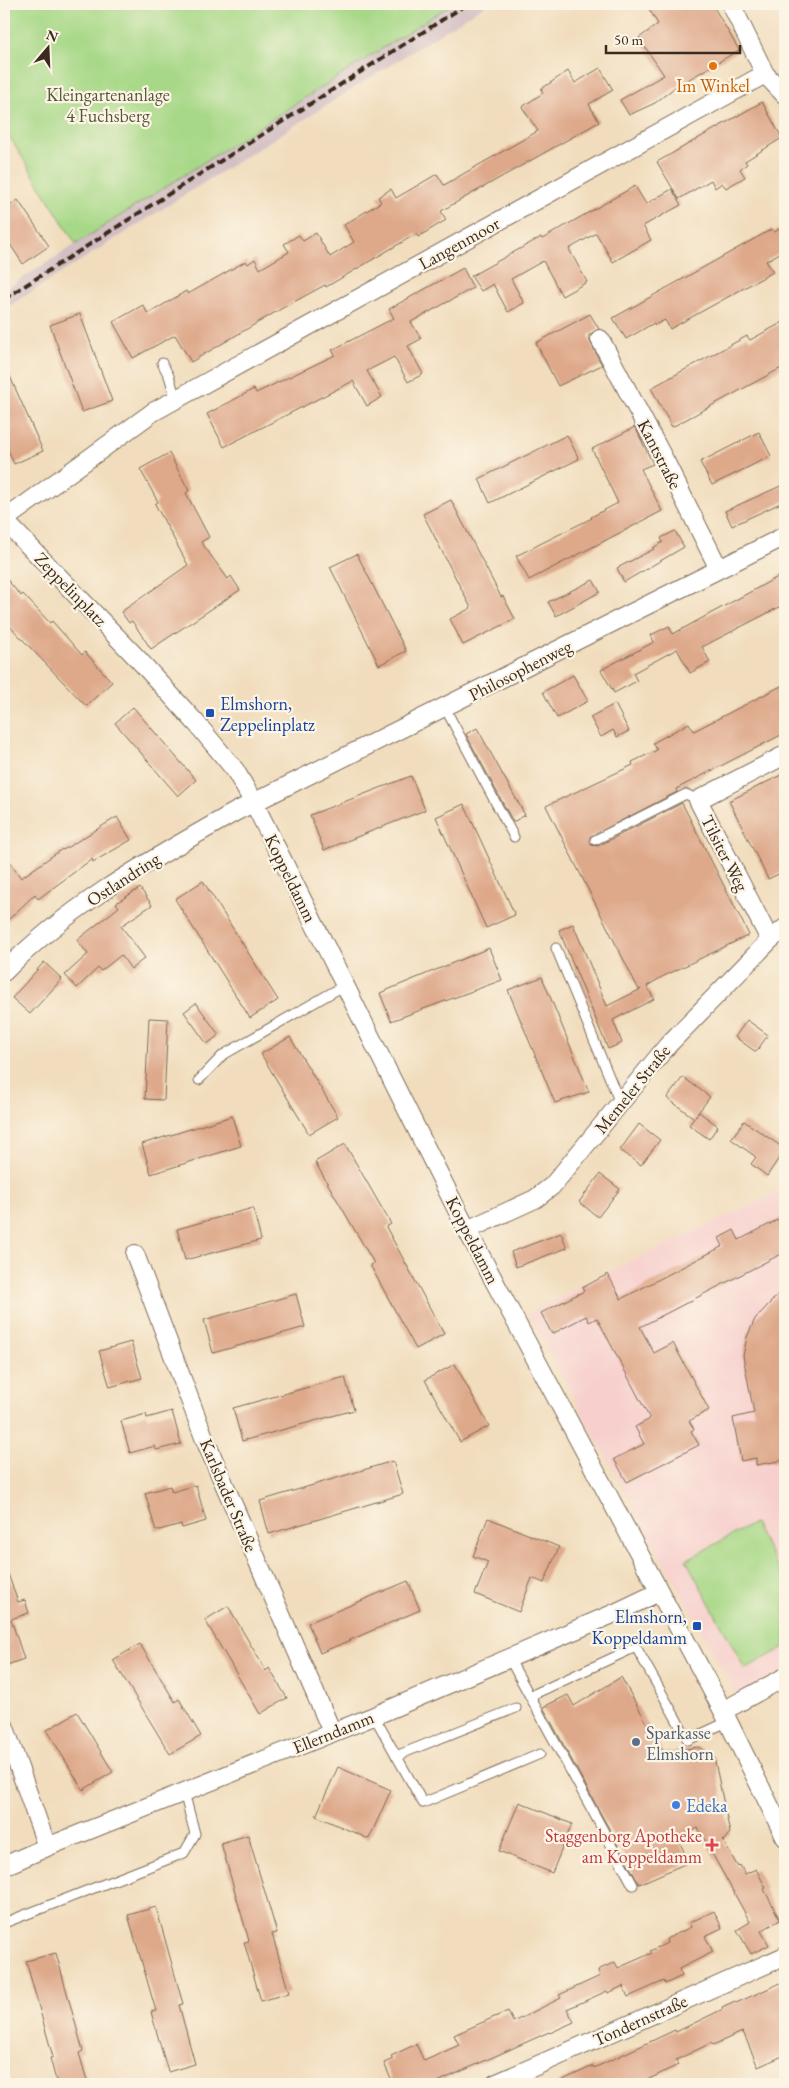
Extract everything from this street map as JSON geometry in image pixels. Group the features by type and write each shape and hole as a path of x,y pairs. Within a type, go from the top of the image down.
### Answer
{"street":[{"path":"731,4 765,74 785,95"},
{"name":"Langenmoor","path":"153,412 765,74"},
{"name":"Kantstraße","path":"600,339 719,570"},
{"name":"Zeppelinplatz","path":"138,659 4,520 153,412"},
{"name":"Philosophenweg","path":"254,803 785,536"},
{"name":"Koppeldamm","path":"138,659 197,724 235,770 254,803 467,1230 725,1717 785,1837"},
{"name":"Tilsiter Weg","path":"770,940 698,800 785,755"},
{"name":"Ostlandring","path":"4,972 22,953 56,924 99,894 152,859 254,803"},
{"name":"Memeler Straße","path":"467,1230 535,1199 552,1186 668,1045 770,940 785,928"},
{"name":"Karlsbader Straße","path":"136,1254 205,1440 332,1732"},
{"name":"Ellerndamm","path":"4,1866 374,1716 659,1592"},
{"path":"725,1717 785,1677"},
{"path":"4,1725 47,1847"},
{"name":"Tondernstraße","path":"494,2084 785,1956"}],"lane":[{"path":"162,363 169,376 176,399"},
{"path":"444,708 514,837"},
{"path":"595,840 686,794 698,800"},
{"path":"556,948 620,1103"},
{"path":"199,1080 223,1055 344,984"},
{"path":"530,1696 636,1647 688,1740 725,1717"},
{"path":"509,1658 633,1885"},
{"path":"396,1756 516,1708"},
{"path":"374,1716 423,1802 540,1754"},
{"path":"4,1923 184,1853 195,1834 184,1792"}],"shaded area":[{"path":"452,4 487,4 4,309 4,290"},
{"path":"785,1189 785,1669 737,1696 528,1314 611,1271"}],"green space":[{"name":"Kleingartenanlage 4 Fuchsberg","path":"4,4 452,4 76,244 4,128"},
{"path":"754,1523 785,1581 785,1647 745,1669 686,1560"}],"building":[{"path":"646,4 712,4 739,50 674,88 655,103 629,115 620,100 664,75 639,38 658,24"},
{"path":"600,68 613,90 589,104 599,122 441,211 446,220 418,237 416,234 326,287 325,285 279,310 191,362 175,335 133,358 113,322 143,305 148,314 186,291 188,294 246,261 248,264 255,259 260,269 289,252 284,244 299,235 303,241 316,233 330,257 354,242 344,225 381,202 378,197 391,189 396,198 437,174 444,185 538,131 522,107 543,93 541,89 568,71 575,83"},
{"path":"762,102 782,138 745,161 747,164 740,169 745,177 726,188 722,183 715,188 711,180 679,199 657,162"},
{"path":"635,186 646,204 672,189 681,205 643,226 651,240 613,262 596,233 569,249 587,282 562,296 543,261 511,279 524,303 508,312 493,284 481,291 471,276 541,237 542,239"},
{"path":"18,200 49,246 23,264 4,235 4,210"},
{"path":"785,226 785,250 766,261 773,272 670,329 665,320 655,325 654,323 626,339 613,318 772,229 774,232"},
{"path":"463,268 473,288 411,322 421,339 408,346 423,374 408,382 394,357 367,371 382,397 367,406 353,381 224,447 207,414 254,389 256,393 335,355 332,350 394,318 389,309"},
{"path":"80,314 112,401 82,412 50,325"},
{"path":"590,314 599,329 589,335 589,339 602,365 558,386 536,343"},
{"path":"785,321 785,366 672,427 651,388 747,336 750,340"},
{"path":"4,363 43,451 14,464 4,440"},
{"path":"635,427 653,464 641,469 662,511 529,580 516,556 618,503 592,449"},
{"path":"759,432 771,456 712,485 700,462"},
{"path":"567,435 579,459 490,503 479,479"},
{"path":"169,453 189,491 186,493 209,537 201,542 228,579 231,576 240,590 151,649 132,621 129,623 121,612 188,565 155,504 158,502 140,469"},
{"path":"785,484 785,501 732,526 725,511"},
{"path":"451,500 501,597 503,596 515,619 463,645 450,619 471,608 423,514"},
{"path":"675,531 684,547 624,582 617,568 654,549 663,542 661,538"},
{"path":"357,554 406,651 379,665 330,567"},
{"path":"785,573 785,604 702,647 710,662 690,673 677,649 633,673 637,681 614,693 601,670 654,642 651,635 669,626 673,634"},
{"path":"4,576 21,596 23,594 50,623 52,621 82,655 85,652 112,682 86,706 4,620"},
{"path":"593,580 600,592 556,616 548,602"},
{"path":"573,675 588,701 557,718 543,692"},
{"path":"785,684 785,733 676,789 677,792 590,837 591,845 598,846 682,803 749,935 647,986 654,999 613,1020 622,1043 608,1049 559,930 573,924 607,1006 639,990 546,806 633,765 632,762 657,750 653,743 689,723 694,731"},
{"path":"615,704 629,731 617,737 613,730 601,737 590,717"},
{"path":"133,707 196,780 178,796 115,723"},
{"path":"477,728 525,815 513,822 466,734"},
{"path":"785,773 785,871 768,879 729,801"},
{"path":"411,776 425,810 324,850 310,815"},
{"path":"464,804 515,915 486,928 436,817"},
{"path":"117,817 131,840 93,862 92,859 38,899 35,894 4,924 4,855 21,878 62,849"},
{"path":"203,881 278,1000 250,1018 175,899"},
{"path":"140,888 152,905 121,926 145,958 131,969 121,955 101,971 98,968 77,988 65,975 88,954 77,940 119,907 116,903"},
{"path":"489,948 502,980 391,1021 380,993"},
{"path":"44,962 62,979 30,1014 12,998"},
{"path":"542,977 589,1092 555,1103 508,990"},
{"path":"196,1003 219,1035 207,1044 184,1012"},
{"path":"149,1018 168,1019 164,1100 145,1099"},
{"path":"747,1020 768,1035 756,1052 735,1037"},
{"path":"290,1037 338,1117 309,1134 261,1054"},
{"path":"683,1077 710,1097 694,1118 667,1098"},
{"path":"699,1112 718,1126 709,1139 689,1125"},
{"path":"232,1116 241,1146 151,1174 142,1144"},
{"path":"744,1121 785,1149 767,1176 751,1164 756,1157 731,1139"},
{"path":"639,1124 660,1140 641,1165 620,1150"},
{"path":"345,1144 391,1224 386,1227 444,1334 416,1349 370,1265 374,1263 315,1162"},
{"path":"600,1174 620,1189 598,1217 579,1202"},
{"path":"253,1208 261,1240 185,1260 177,1229"},
{"path":"785,1216 785,1252 640,1327 654,1353 673,1343 709,1410 689,1421 694,1429 691,1431 699,1445 627,1482 614,1459 644,1444 635,1427 650,1419 597,1318 589,1322 586,1316 552,1334 541,1313 584,1291 582,1288 608,1274 621,1299 723,1246 719,1238 734,1230 739,1240"},
{"path":"561,1233 567,1248 516,1267 511,1252"},
{"path":"785,1287 785,1460 756,1465 756,1458 741,1461 733,1418 754,1413 743,1356 747,1337 755,1319"},
{"path":"296,1294 305,1327 213,1353 204,1320"},
{"path":"131,1342 142,1378 110,1387 99,1351"},
{"path":"455,1364 489,1426 460,1442 425,1380"},
{"path":"345,1377 354,1410 242,1441 233,1408"},
{"path":"172,1411 181,1444 156,1450 155,1446 130,1453 121,1421 146,1414 147,1418"},
{"path":"393,1461 403,1494 269,1534 260,1501"},
{"path":"196,1485 206,1521 182,1528 181,1524 156,1531 145,1493 170,1486 172,1492"},
{"path":"488,1518 559,1547 544,1583 532,1578 519,1612 475,1594 488,1562 473,1556"},
{"path":"4,1568 6,1568 18,1602 25,1600 29,1613 11,1619 24,1659 4,1666"},
{"path":"408,1581 420,1610 320,1653 308,1623"},
{"path":"228,1606 266,1671 269,1668 287,1698 260,1714 205,1620"},
{"path":"140,1644 175,1702 179,1699 201,1736 170,1754 113,1660"},
{"path":"621,1677 664,1753 698,1747 714,1757 730,1833 723,1841 738,1867 740,1865 745,1874 756,1869 780,1920 761,1931 769,1945 751,1954 737,1930 750,1922 698,1828 678,1839 689,1862 639,1884 543,1707 568,1695 574,1706"},
{"path":"77,1712 113,1772 83,1790 47,1730"},
{"path":"338,1767 391,1790 369,1839 316,1816"},
{"path":"519,1802 572,1824 552,1873 499,1851"},
{"path":"248,1835 277,1933 272,1934 289,1993 261,2001 244,1942 249,1941 221,1843"},
{"path":"156,1907 183,2004 179,2005 195,2064 168,2072 151,2012 156,2011 128,1915"},
{"path":"714,1911 722,1928 705,1936 713,1952 679,1969 682,1976 665,1984 664,1981 628,1997 623,1986 608,1993 607,1991 567,2009 574,2022 433,2084 393,2084 384,2063 393,2059 391,2056 416,2044 424,2061 459,2045 454,2035 508,2011 513,2022 561,1998 559,1995 600,1976 598,1970 615,1962 618,1968 652,1953 650,1951 667,1943 666,1939 691,1927 689,1923"},
{"path":"56,1953 83,2051 79,2053 88,2084 57,2084 50,2058 53,2057 26,1961"},
{"path":"785,1981 785,2055 758,2067 743,2032 713,2045 711,2043 676,2060 678,2065 639,2084 554,2084 593,2066 594,2068 675,2030 676,2032 723,2009 722,2007 735,2001 736,2003"}],"railway":[{"path":"4,299 467,4"}],"place":[{"name":"Im Winkel","path":"713,66"},
{"name":"Elmshorn, Zeppelinplatz","path":"210,713"},
{"name":"Elmshorn, Koppeldamm","path":"697,1626"},
{"name":"Sparkasse Elmshorn","path":"636,1742"},
{"name":"Edeka","path":"676,1805"},
{"name":"Staggenborg Apotheke am Koppeldamm","path":"712,1845"}]}
